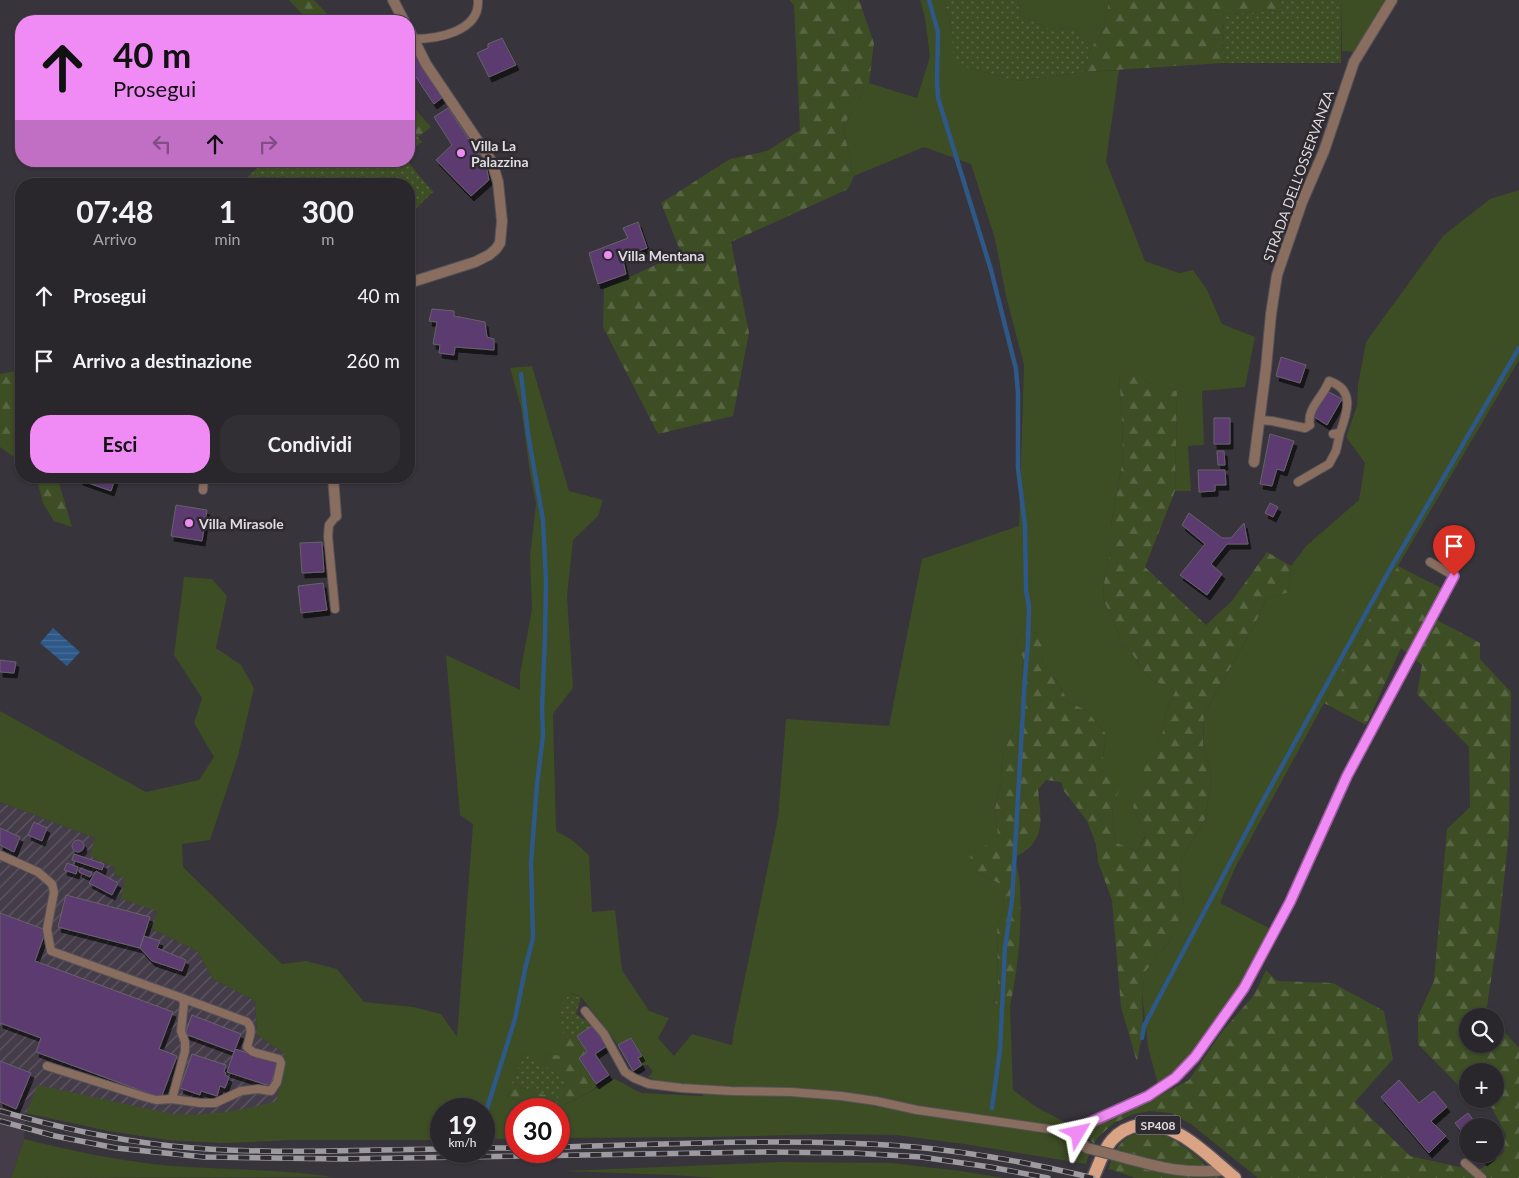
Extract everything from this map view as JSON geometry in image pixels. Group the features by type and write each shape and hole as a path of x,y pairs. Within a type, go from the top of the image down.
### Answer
{"main road":[{"name":"SP408","path":"1093,1178 1104,1151 1114,1138 1129,1128 1146,1124 1163,1126 1176,1132 1230,1174"}],"street":[{"path":"393,0 401,15"},
{"name":"STRADA DELL'OSSERVANZA","path":"1254,462 1270,314 1277,275 1302,202 1324,151 1354,62 1392,0"},
{"path":"415,43 426,64 492,162 498,182 502,228 499,246 481,260 415,281"},
{"path":"334,483 336,516"},
{"path":"1148,1096 1084,1125 1078,1130 1081,1143 1087,1148 1174,1170 1230,1174"}],"lane":[{"path":"415,35 438,38 457,31 468,23 476,13 478,0"},
{"path":"1260,420 1305,428 1310,425 1308,418 1310,412 1326,389 1329,381 1336,384 1343,391 1348,401 1348,407 1336,434 1336,451 1329,464 1298,482"},
{"path":"203,490 204,483"},
{"path":"335,609 328,536 329,525 336,516"},
{"path":"1148,1096 1175,1078 1195,1057 1244,988 1276,929 1347,776 1454,576 1430,562"},
{"path":"0,855 38,872 52,884 54,892 47,928 51,951 247,1022 250,1025 251,1032 247,1047 252,1052 279,1059 281,1063 276,1082 271,1091 258,1089 241,1091 215,1103 172,1099 156,1100 46,1066"},
{"path":"172,1099 185,1051 185,1042 181,1031 184,1003 182,998"},
{"path":"585,1011 604,1034 625,1072 649,1084 682,1088 841,1096 917,1110 1078,1133"},
{"path":"1465,1163 1482,1178"}],"shaded area":[{"path":"0,802 95,838 116,868 158,911 152,929 197,951 213,979 255,1001 257,1035 284,1053 277,1101 226,1143 168,1140 109,1131 0,1106"},
{"path":"0,1106 26,1113 24,1139 11,1178 0,1178"}],"green space":[{"path":"289,0 314,0 328,15 303,15"},
{"path":"789,0 859,0 874,43 869,83 843,127 854,176 848,189 731,242 749,333 733,416 658,434 603,327 604,289 681,253 661,203 730,159 767,151 800,130 794,5"},
{"path":"920,0 944,0 952,30 955,64 1018,81 1085,72 1119,70 1106,161 1145,261 1179,273 1193,270 1207,290 1222,324 1255,337 1245,387 1202,391 1204,445 1188,446 1191,491 1175,491 1177,391 1157,387 1142,378 1119,376 1123,459 1111,525 1111,552 1105,574 1103,598 1122,642 1149,679 1176,690 1166,712 1163,732 1156,745 1133,807 1145,836 1137,852 1115,842 1112,810 1119,787 1103,758 1106,734 1086,710 1068,702 1059,684 1042,663 1045,636 1030,631 1018,637 1017,650 1023,657 1022,707 1018,723 1009,739 1002,759 1001,783 995,809 998,837 975,872 1003,885 1004,913 997,924 998,983 993,1003 1010,1006 1013,1090 1038,1108 1071,1125 1076,1144 1089,1154 1086,1164 896,1135 833,1134 570,1138 570,1102 615,1079 641,1093 703,1096 706,1085 677,1084 648,1077 653,1072 648,1065 642,1065 638,1058 642,1055 632,1038 618,1045 582,998 571,993 566,1047 563,1057 547,1054 544,1066 524,1052 507,1097 511,1098 505,1098 505,1139 495,1139 495,1098 430,1098 430,1140 294,1140 226,1143 168,1140 109,1131 26,1113 38,1085 172,1114 225,1112 277,1101 284,1053 257,1035 255,1001 213,979 197,951 152,929 157,911 121,899 125,879 113,873 116,868 90,856 95,838 0,802 0,711 146,792 199,780 214,757 194,723 202,698 174,655 184,577 212,579 227,596 216,648 241,665 254,688 238,756 210,840 182,844 183,867 282,964 306,961 337,969 364,1002 413,1007 441,1014 457,1037 473,824 460,815 446,655 520,690 520,674 532,609 530,556 536,504 521,407 510,368 532,366 569,491 603,500 598,516 573,540 567,597 573,688 553,714 556,831 572,840 589,855 592,912 615,910 622,970 649,1011 669,1018 658,1038 674,1056 692,1034 732,1045 778,818 786,719 889,726 922,559 1019,526 1024,365 1006,296 995,239 971,164 924,147 854,176 843,127 869,83 917,98 930,57 925,18"},
{"path":"944,0 1018,0 1020,15 1046,28 1075,29 1090,50 1085,72 1018,81 954,64 952,30"},
{"path":"1018,0 1109,0 1104,29 1090,50 1075,29 1046,28 1020,15"},
{"path":"1109,0 1280,0 1284,11 1224,14 1223,63 1085,72 1090,50 1104,29"},
{"path":"1280,0 1341,0 1341,63 1223,63 1224,14 1284,11"},
{"path":"1341,0 1387,0 1355,52 1342,51"},
{"path":"415,109 431,127 418,137 415,134"},
{"path":"415,134 422,142 415,147"},
{"path":"258,167 412,167 433,192 415,209 415,178 247,178"},
{"path":"1519,190 1519,360 1398,566 1236,866 1220,903 1269,928 1242,987 1211,1025 1180,1069 1158,1085 1148,1047 1142,992 1145,972 1172,938 1184,901 1179,880 1182,858 1205,819 1212,779 1203,744 1204,714 1254,626 1266,599 1289,592 1291,566 1306,546 1359,500 1365,463 1346,437 1357,406 1358,385 1366,342 1443,236 1490,199"},
{"path":"1126,369 1136,371 1140,376 1155,385 1177,391 1175,491 1145,567 1206,625 1232,601 1267,552 1291,566 1289,592 1266,599 1254,626 1204,714 1203,744 1212,779 1205,819 1182,858 1179,880 1184,901 1172,938 1145,972 1142,992 1143,1029 1137,1062 1121,1007 1112,900 1098,862 1096,844 1087,821 1064,791 1061,782 1046,780 1038,790 1040,827 1038,834 1031,846 1015,858 1020,885 1020,933 1010,1006 993,1003 998,983 997,924 1004,913 1003,885 975,872 970,856 998,837 995,809 1001,783 1002,759 1009,739 1018,723 1022,707 1023,657 1017,650 1018,637 1030,631 1046,636 1042,663 1059,684 1068,702 1086,710 1106,734 1103,758 1120,787 1112,810 1115,842 1137,852 1145,837 1133,807 1145,766 1163,732 1166,712 1176,690 1149,679 1122,642 1103,598 1105,574 1111,552 1111,525 1123,459 1119,376"},
{"path":"15,371 15,458 0,447 0,374"},
{"path":"38,483 59,483 72,527 54,521 43,503"},
{"path":"1398,566 1451,593 1437,620 1480,643 1480,659 1511,692 1509,831 1499,928 1487,1008 1459,1008 1459,1053 1504,1053 1504,1032 1519,1048 1519,1178 1258,1178 1191,1124 1171,1113 1150,1111 1134,1114 1114,1123 1097,1138 1094,1144 1090,1140 1089,1135 1096,1125 1110,1121 1189,1080 1221,1033 1254,995 1266,970 1277,981 1333,983 1384,1011 1393,1059 1355,1102 1410,1156 1478,1171 1489,1163 1504,1163 1506,1135 1504,1131 1504,1118 1497,1118 1492,1108 1504,1108 1504,1063 1459,1063 1459,1086 1418,1044 1418,1016 1434,981 1447,829 1470,807 1469,747 1417,694 1422,665 1401,648 1366,725 1324,703"},
{"path":"570,993 581,998 576,1014 593,1025 577,1036 564,1037 559,1009"},
{"path":"577,1036 587,1052 579,1058 596,1084 595,1089 570,1102 570,1098 507,1097 512,1083 536,1093 567,1082 544,1066 547,1054 563,1056 566,1047 564,1037"},
{"path":"524,1052 568,1082 558,1098 536,1093 512,1083"},
{"path":"1148,1132 1160,1134 1176,1141 1197,1157 1205,1166 1203,1168 1182,1167 1116,1150 1129,1136"},
{"path":"24,1139 98,1156 136,1162 293,1172 333,1177 11,1178"},
{"path":"1111,1158 1165,1173 1209,1175 1220,1178 1136,1178 1109,1169"},
{"path":"779,1162 891,1163 1004,1178 716,1178 564,1171"}],"water":[{"path":"53,628 80,652 67,666 40,643"}],"building":[{"path":"502,38 516,65 489,77 477,53 488,48 488,44"},
{"path":"415,53 443,97 434,104 415,76"},
{"name":"Villa La Palazzina","path":"448,108 486,165 489,180 471,196 436,160 452,145 434,117"},
{"name":"Villa Mentana","path":"638,222 647,248 622,256 626,274 598,284 589,253 628,238 623,228"},
{"path":"432,309 454,311 454,316 485,322 487,337 494,339 494,350 455,347 454,355 439,353 440,345 433,344 437,322 429,321"},
{"path":"1281,357 1306,365 1300,383 1276,376"},
{"path":"1327,391 1342,399 1327,425 1313,416"},
{"path":"1214,418 1230,418 1230,444 1214,444"},
{"path":"1270,434 1294,441 1284,471 1277,469 1272,486 1260,484"},
{"path":"1217,451 1224,451 1225,465 1218,465"},
{"path":"1198,470 1225,470 1226,485 1215,485 1215,491 1199,492"},
{"path":"88,483 114,483 111,491"},
{"path":"1270,503 1278,507 1273,517 1265,513"},
{"name":"Villa Mirasole","path":"176,505 207,510 202,541 171,536"},
{"path":"1189,513 1222,538 1231,538 1244,523 1248,544 1227,544 1211,564 1222,574 1207,595 1180,575 1205,544 1182,525"},
{"path":"322,542 324,572 302,573 300,543"},
{"path":"323,583 327,610 301,613 298,586"},
{"path":"0,660 16,662 14,673 0,672"},
{"path":"34,822 47,828 42,841 28,835"},
{"path":"0,828 20,837 14,852 0,845"},
{"path":"76,840 80,840 84,846 80,852 76,852 72,848 72,844"},
{"path":"74,854 104,864 102,870 72,860"},
{"path":"67,863 78,867 76,874 64,870"},
{"path":"81,868 92,873 90,877 79,872"},
{"path":"96,871 118,883 112,895 89,883"},
{"path":"66,895 150,917 140,948 58,927"},
{"path":"0,913 46,930 35,961 173,1012 159,1049 177,1056 161,1098 36,1052 41,1038 0,1023"},
{"path":"144,936 160,941 157,948 186,960 182,971 152,961 140,948"},
{"path":"192,1015 241,1034 234,1052 185,1034"},
{"path":"593,1025 607,1046 595,1054 609,1075 596,1084 579,1058 587,1052 577,1036"},
{"path":"631,1038 642,1056 638,1058 642,1065 633,1071 618,1045"},
{"path":"235,1049 278,1063 270,1086 227,1072"},
{"path":"192,1054 226,1065 224,1072 229,1077 225,1088 220,1086 217,1096 201,1091 200,1095 180,1088"},
{"path":"0,1061 31,1073 16,1109 0,1102"},
{"path":"1399,1080 1419,1103 1434,1091 1447,1107 1431,1121 1446,1136 1429,1153 1381,1097"},
{"path":"1468,1113 1472,1118 1462,1118"},
{"path":"1459,1120 1459,1128 1455,1123"}],"waterway":[{"path":"929,0 938,32 938,98 991,270 1016,369 1018,393 1018,468 1025,526 1026,590 1029,607 1028,642 1012,900 1005,948 1000,1049 992,1108"},
{"path":"1142,1038 1144,1026 1260,806 1389,571 1519,348"},
{"path":"490,1098 515,1019 533,938 531,863 543,736 542,709 546,581 543,520 528,434 521,374"}],"railway":[{"path":"0,1111 85,1132 171,1146 272,1151 430,1149"},
{"path":"0,1121 55,1136 116,1148 204,1157 343,1159 764,1152 853,1153 921,1157 1048,1178"},
{"path":"570,1147 774,1142 903,1146 999,1158 1093,1178"},
{"path":"495,1148 505,1148"}],"place":[{"name":"Villa La Palazzina","path":"461,153"},
{"name":"Villa Mentana","path":"608,255"},
{"name":"Villa Mirasole","path":"189,523"}],"route":[{"path":"1078,1133 1078,1130 1084,1125 1148,1096 1182,1072 1216,1029 1244,988 1290,902 1347,776 1454,576"}]}
